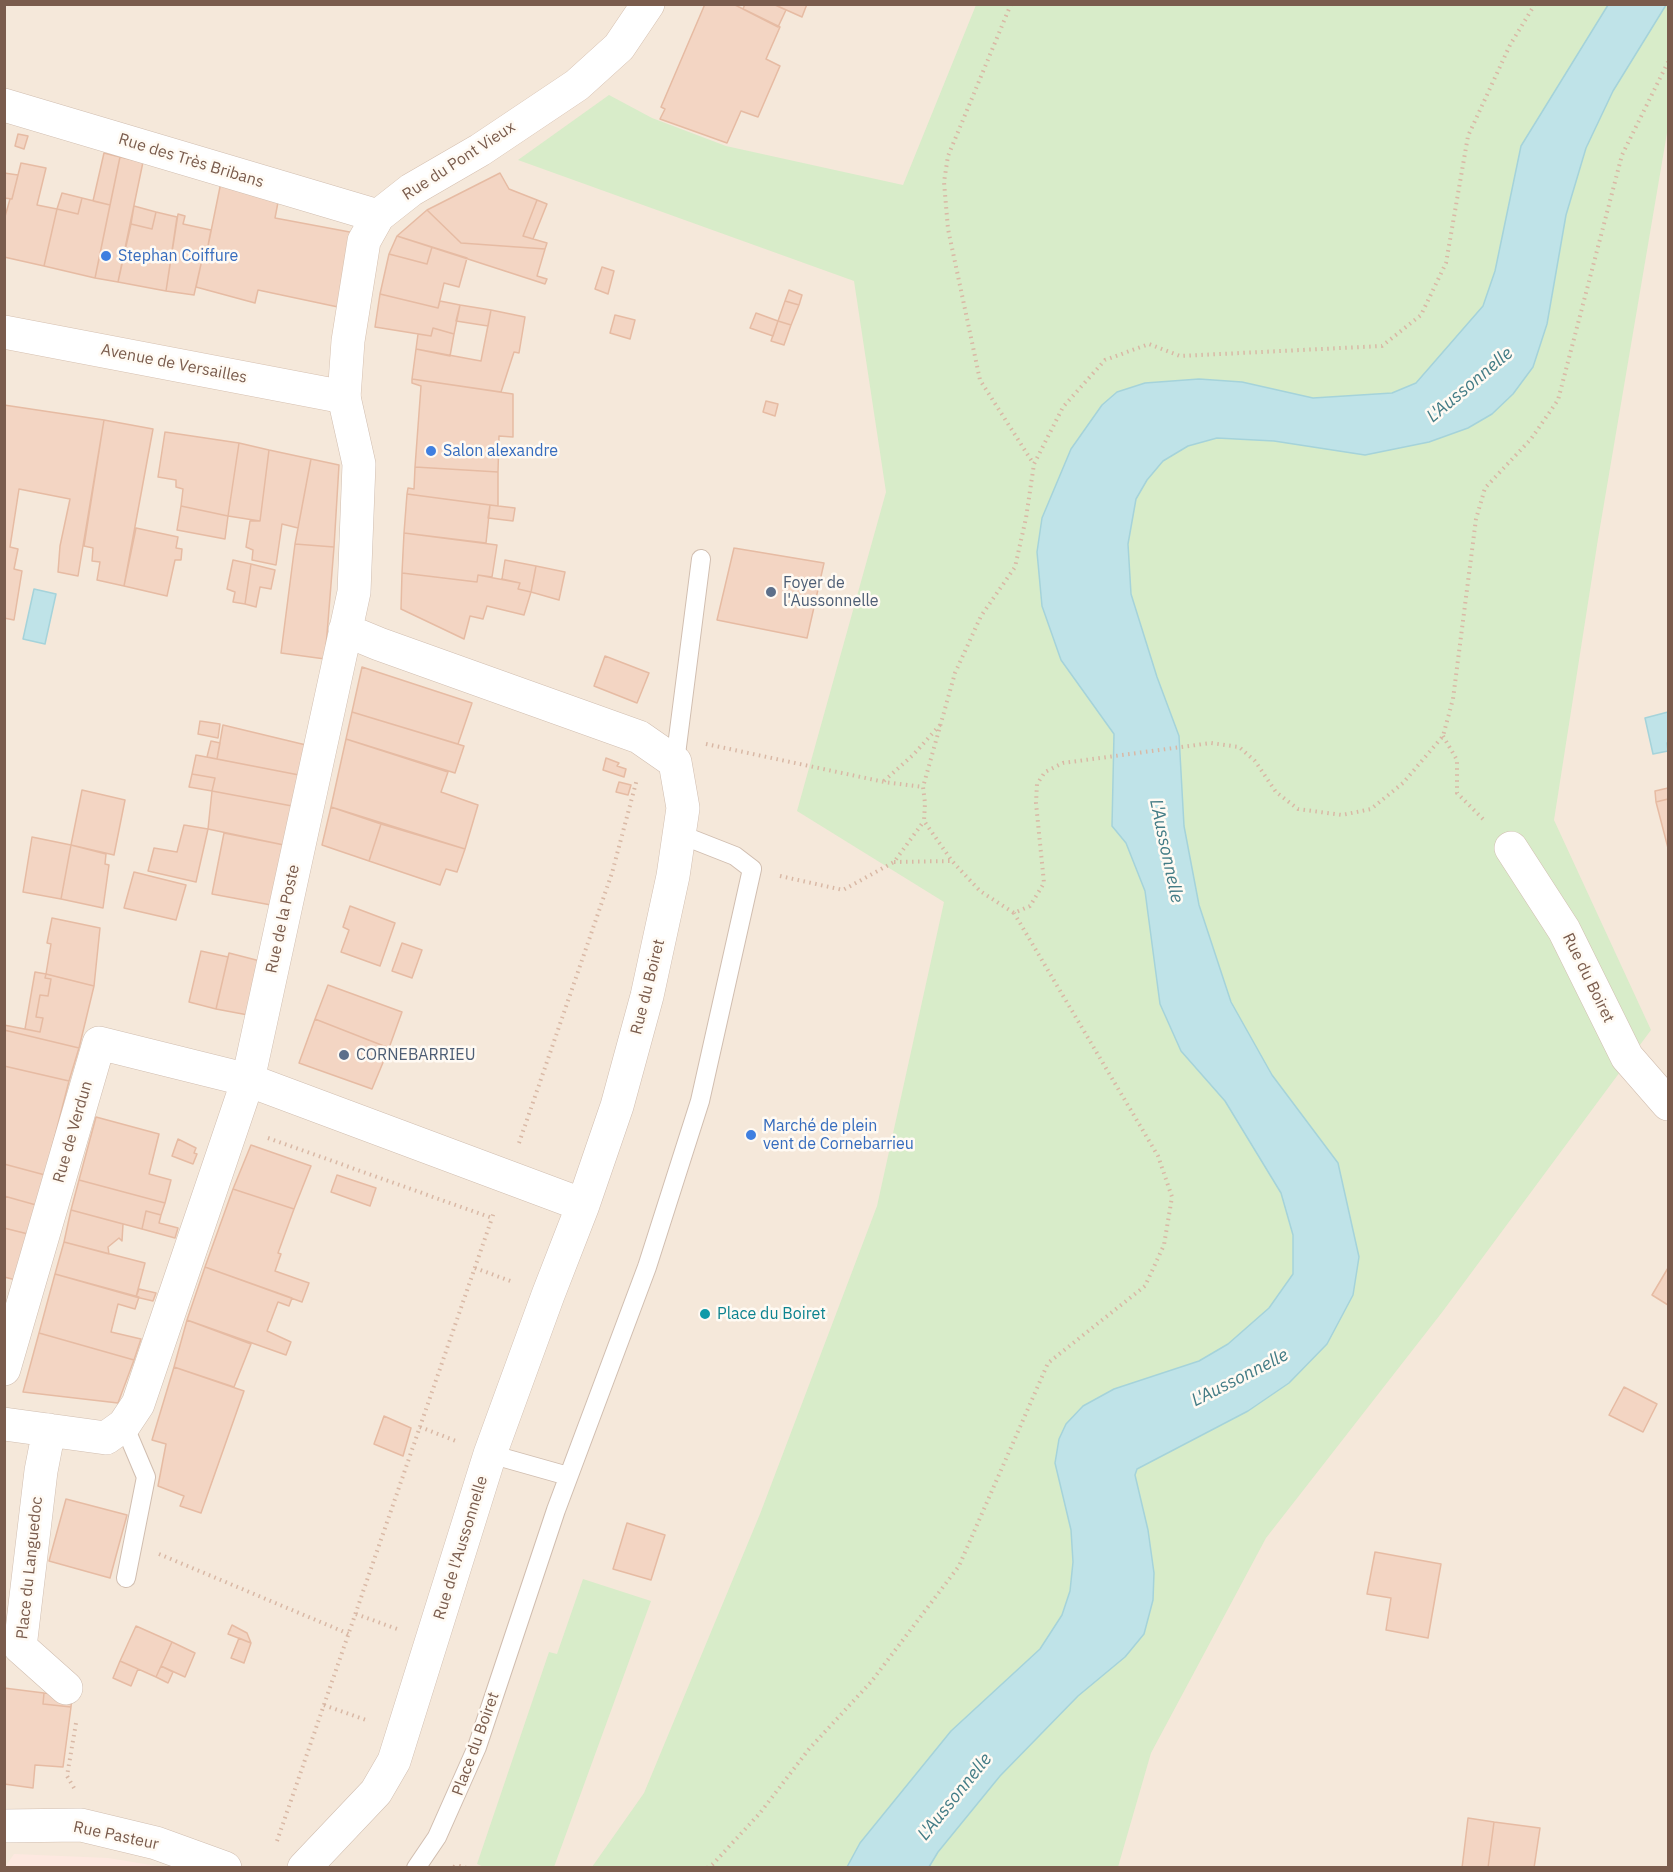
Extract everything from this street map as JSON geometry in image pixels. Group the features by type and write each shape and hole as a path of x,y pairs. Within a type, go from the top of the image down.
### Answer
{"street":[{"name":"Rue du Pont Vieux","path":"344,397 348,341 364,240 378,216 411,190 480,150 577,85 619,47 648,4"},
{"name":"Rue des Très Bribans","path":"4,105 378,216"},
{"name":"Avenue de Versailles","path":"4,332 344,397"},
{"name":"Rue de la Poste","path":"124,1425 138,1404 248,1080 354,592 359,464 344,397"},
{"path":"345,630 639,738 675,762"},
{"name":"Rue du Boiret","path":"583,1205 617,1106 647,996 673,876 682,808 675,762"},
{"name":"Rue du Boiret","path":"1511,848 1564,930 1627,1057 1668,1104"},
{"name":"Rue de Verdun","path":"4,1369 99,1043 248,1080"},
{"path":"248,1080 583,1205"},
{"name":"Rue de l'Aussonnelle","path":"316,1863 376,1792 394,1761 490,1454 583,1205"},
{"path":"4,1424 106,1438 124,1425"},
{"name":"Place du Languedoc","path":"49,1430 41,1471 20,1647 66,1688"},
{"name":"Rue Pasteur","path":"4,1826 81,1825 156,1843 225,1868"}],"lane":[{"path":"675,762 701,559"},
{"path":"679,834 735,856 752,869"},
{"name":"Place du Boiret","path":"416,1868 437,1837 477,1747 568,1476 647,1267 700,1101 752,869"},
{"path":"124,1425 146,1477 126,1578"},
{"path":"490,1454 568,1476"}],"path":[{"path":"1011,4 948,156 944,182 948,229 980,380 1034,464"},
{"path":"752,869 843,890 894,862 924,821 923,787 955,673 981,616 1015,567 1026,518 1034,464 1063,407 1105,360 1149,344 1180,356 1382,346 1421,315 1446,263 1468,136 1510,45 1535,4"},
{"path":"1014,913 1030,906 1044,883 1036,803 1037,784 1045,772 1063,763 1211,743 1239,747 1255,761 1276,792 1298,809 1342,815 1371,809 1403,783 1443,736 1453,699 1476,519 1485,488 1531,439 1558,400 1622,155 1668,62"},
{"path":"1661,73 1668,73"},
{"path":"884,782 941,724"},
{"path":"1443,736 1456,760 1457,794 1511,848"},
{"path":"675,762 696,742 884,782 923,787"},
{"path":"276,1846 612,873 640,770"},
{"path":"707,1868 713,1866 760,1813 809,1749 871,1682 959,1566 1048,1363 1146,1286 1164,1245 1172,1197 1158,1156 1014,913 980,891 952,861 924,821"},
{"path":"894,862 952,861"},
{"path":"233,1125 492,1218"},
{"path":"134,1543 349,1634"},
{"path":"356,1614 431,1642"},
{"path":"66,1688 80,1694 67,1776 83,1803 81,1825"},
{"path":"324,1705 403,1733"},
{"path":"453,1868 456,1865 467,1868"}],"shaded area":[{"path":"5,5 1668,5 1668,1867 5,1867"},
{"path":"14,1854 108,1858 163,1867 5,1867"}],"green space":[{"path":"976,5 1668,5 1668,127 1598,539 1554,820 1651,1030 1443,1311 1266,1538 1151,1753 1118,1867 592,1867 644,1793 760,1514 877,1206 944,902 797,811 886,492 854,281 518,160 609,95 652,118 726,146 903,185"},
{"path":"583,1579 651,1601 554,1867 486,1868 477,1864 549,1652 557,1654"}],"water":[{"name":"L'Aussonnelle","path":"1608,5 1666,5 1613,91 1586,148 1566,215 1547,324 1533,367 1513,394 1492,414 1468,428 1429,442 1365,455 1274,441 1217,438 1188,446 1163,461 1147,480 1136,499 1128,544 1131,594 1157,677 1179,736 1184,826 1199,905 1231,1002 1272,1075 1338,1163 1359,1257 1353,1295 1327,1344 1289,1383 1248,1411 1137,1469 1135,1475 1148,1530 1154,1573 1153,1600 1144,1634 1125,1657 1078,1696 1000,1776 938,1852 929,1867 847,1867 860,1843 951,1731 1040,1649 1062,1615 1070,1591 1073,1562 1071,1530 1055,1463 1059,1439 1066,1424 1083,1406 1114,1389 1199,1361 1228,1344 1269,1308 1293,1274 1293,1235 1281,1193 1225,1101 1181,1051 1160,1004 1145,891 1126,843 1112,826 1114,734 1061,660 1042,606 1037,552 1042,518 1071,449 1102,405 1117,392 1145,383 1199,379 1242,382 1313,398 1392,393 1416,383 1483,306 1495,271 1521,146"},
{"path":"34,589 56,594 45,644 23,639"},
{"path":"1668,712 1668,751 1653,754 1645,718"}],"building":[{"path":"705,4 733,4 780,27 766,59 780,66 758,117 741,111 727,143 660,119 665,109 661,107"},
{"path":"745,4 773,4 786,10 778,27 743,9"},
{"path":"773,4 807,4 802,17"},
{"path":"18,134 28,136 24,149 15,146"},
{"path":"104,153 120,157 110,205 93,201"},
{"path":"120,157 143,162 118,282 95,278"},
{"path":"21,163 46,168 37,205 57,209 44,266 4,257 4,220"},
{"path":"4,173 18,175 12,199 4,198"},
{"path":"500,173 509,189 537,200 523,236 547,243 545,249 461,243 427,210"},
{"path":"221,182 279,197 275,218 355,233 338,307 258,290 255,303 196,287 203,255 206,256"},
{"path":"62,193 82,198 78,214 57,209"},
{"path":"82,198 110,205 95,278 44,266 57,209 78,214"},
{"path":"537,200 547,204 533,239 523,236"},
{"path":"134,206 156,212 152,229 131,224"},
{"path":"427,210 461,243 545,249 537,276 547,279 545,284 397,236"},
{"path":"156,212 177,217 166,291 118,282 131,224 152,229"},
{"path":"178,214 185,216 183,224 211,230 194,295 166,291"},
{"path":"397,236 432,247 427,264 389,254"},
{"path":"432,247 467,258 459,287 444,283 438,308 380,294 389,254 427,264"},
{"path":"602,267 614,271 608,294 595,289"},
{"path":"789,290 802,295 799,305 785,301"},
{"path":"380,294 438,308 440,301 460,305 454,334 433,328 431,336 375,327"},
{"path":"785,301 799,305 791,325 778,321"},
{"path":"460,305 491,310 488,326 456,321"},
{"path":"491,310 525,317 519,353 514,352 501,392 412,379 416,349 481,361"},
{"path":"756,313 778,321 773,336 750,328"},
{"path":"615,315 635,320 630,339 610,333"},
{"path":"778,321 791,325 784,345 771,341"},
{"path":"433,328 454,334 450,356 416,349 418,334 431,336"},
{"path":"412,379 513,394 513,437 499,436 498,472 415,467 421,386 412,383"},
{"path":"766,401 778,404 775,416 763,412"},
{"path":"4,405 104,420 78,576 58,572 60,546 70,499 19,489 10,547 18,549 14,569 22,571 14,620 4,618"},
{"path":"104,420 153,429 124,586 97,580 100,562 92,561 93,548 84,546"},
{"path":"165,432 239,443 228,516 181,506 183,489 176,487 176,480 158,477"},
{"path":"239,443 269,450 260,521 228,516"},
{"path":"269,450 311,459 298,528 282,524 276,565 252,560 253,550 246,547 250,521 260,521"},
{"path":"311,459 339,465 334,547 295,544"},
{"path":"415,467 498,472 498,506 407,494 408,488 414,489"},
{"path":"407,494 490,505 486,543 404,533"},
{"path":"490,505 515,508 513,521 488,518"},
{"path":"181,506 228,516 225,539 177,530"},
{"path":"136,528 178,537 176,548 182,549 181,560 175,560 167,596 124,586"},
{"path":"404,533 497,545 492,577 478,575 477,582 402,573"},
{"path":"295,544 334,547 325,659 281,653"},
{"name":"Foyer de l'Aussonnelle","path":"734,548 824,563 807,638 717,620"},
{"path":"233,560 251,564 245,604 233,602 235,592 227,589"},
{"path":"505,560 536,566 531,592 518,589 520,583 502,579"},
{"path":"251,564 275,570 271,589 260,587 256,607 245,604"},
{"path":"536,566 565,572 559,600 531,592"},
{"path":"402,573 477,582 478,575 520,583 518,589 531,592 524,615 487,606 483,619 470,616 464,639 401,609"},
{"path":"605,656 649,673 637,703 594,686"},
{"path":"362,667 472,703 458,744 352,712"},
{"path":"352,712 464,746 455,773 346,739"},
{"path":"200,721 220,724 218,738 198,734"},
{"path":"223,725 306,745 299,775 217,759"},
{"path":"346,739 448,772 441,792 478,805 465,849 331,807"},
{"path":"211,741 220,743 217,759 207,757"},
{"path":"196,755 299,775 292,806 212,791 215,778 192,774"},
{"path":"606,758 619,763 617,766 626,769 624,777 603,770"},
{"path":"192,774 215,778 212,791 189,787"},
{"path":"619,782 631,785 628,795 616,792"},
{"path":"1668,788 1668,799 1656,802 1655,791"},
{"path":"82,790 125,800 114,855 71,845"},
{"path":"212,791 292,806 284,845 208,829"},
{"path":"1668,799 1668,848 1656,802"},
{"path":"331,807 381,824 369,861 322,845"},
{"path":"381,824 465,849 457,872 446,869 440,885 369,861"},
{"path":"184,825 208,829 196,882 148,871 154,848 177,852"},
{"path":"224,833 284,845 271,905 212,894"},
{"path":"32,837 71,845 61,899 23,892"},
{"path":"71,845 106,854 105,864 109,865 103,908 61,899"},
{"path":"134,872 186,885 176,920 124,908"},
{"path":"350,906 395,923 380,966 341,952 349,930 343,927"},
{"path":"52,918 100,928 94,986 46,974 51,944 47,943"},
{"path":"402,943 422,950 412,978 392,971"},
{"path":"201,951 228,957 216,1009 189,1002"},
{"path":"229,953 260,961 248,1015 216,1009"},
{"path":"35,972 46,974 45,978 51,979 48,996 40,995 36,1017 43,1018 40,1032 25,1029"},
{"path":"46,974 94,986 79,1048 4,1030 4,1025 40,1032 43,1018 36,1017 40,995 48,996 51,979 45,978"},
{"path":"328,985 402,1012 389,1048 315,1019"},
{"name":"CORNEBARRIEU","path":"315,1019 389,1048 372,1089 299,1063"},
{"path":"4,1030 79,1048 69,1081 4,1066"},
{"path":"4,1066 69,1081 45,1175 4,1164"},
{"path":"96,1117 159,1134 149,1174 171,1180 165,1203 79,1180"},
{"path":"178,1139 196,1148 194,1153 197,1154 193,1164 172,1156"},
{"path":"251,1145 311,1166 294,1209 233,1189"},
{"path":"4,1164 45,1175 36,1205 4,1196"},
{"path":"337,1175 376,1188 370,1206 331,1192"},
{"path":"79,1180 165,1203 161,1215 146,1211 142,1229 71,1210"},
{"path":"233,1189 294,1209 278,1253 281,1254 275,1271 309,1283 302,1302 205,1267"},
{"path":"4,1196 36,1205 28,1234 4,1228"},
{"path":"71,1210 123,1224 122,1241 119,1238 108,1247 109,1254 64,1242"},
{"path":"146,1211 161,1215 159,1223 178,1228 175,1238 142,1229"},
{"path":"4,1228 28,1234 16,1280 4,1277"},
{"path":"64,1242 145,1263 136,1297 55,1274"},
{"path":"205,1267 292,1298 289,1306 278,1302 267,1331 291,1342 286,1355 187,1320"},
{"path":"1668,1268 1668,1305 1652,1295"},
{"path":"55,1274 139,1297 135,1309 118,1304 111,1332 141,1339 134,1360 39,1333"},
{"path":"139,1289 156,1293 153,1301 136,1297"},
{"path":"187,1320 251,1344 234,1387 174,1367"},
{"path":"39,1333 134,1360 118,1403 23,1392"},
{"path":"174,1367 244,1391 201,1513 180,1506 184,1496 158,1486 166,1444 152,1440"},
{"path":"1624,1387 1657,1404 1643,1432 1609,1415"},
{"path":"384,1416 411,1428 403,1456 374,1444"},
{"path":"66,1499 127,1515 110,1578 49,1561"},
{"path":"627,1523 665,1535 651,1580 613,1569"},
{"path":"1375,1552 1441,1564 1428,1638 1386,1630 1391,1598 1367,1594"},
{"path":"232,1625 247,1633 251,1643 228,1634"},
{"path":"136,1626 172,1642 156,1677 120,1661"},
{"path":"239,1638 251,1643 244,1663 231,1658"},
{"path":"172,1642 195,1653 185,1677 161,1666"},
{"path":"120,1661 138,1669 131,1686 113,1678"},
{"path":"161,1666 173,1672 168,1683 156,1677"},
{"path":"4,1688 44,1693 43,1704 71,1707 63,1767 35,1765 33,1788 4,1784"},
{"path":"44,1693 72,1696 71,1707 43,1704"},
{"path":"1468,1818 1494,1822 1488,1868 1462,1868"},
{"path":"1494,1822 1540,1828 1534,1868 1488,1868"}],"place":[{"name":"Stephan Coiffure","path":"106,256"},
{"name":"Salon alexandre","path":"431,451"},
{"name":"Foyer de l'Aussonnelle","path":"771,592"},
{"name":"CORNEBARRIEU","path":"344,1055"},
{"name":"Marché de plein vent de Cornebarrieu","path":"751,1135"},
{"name":"Place du Boiret","path":"705,1314"}]}
